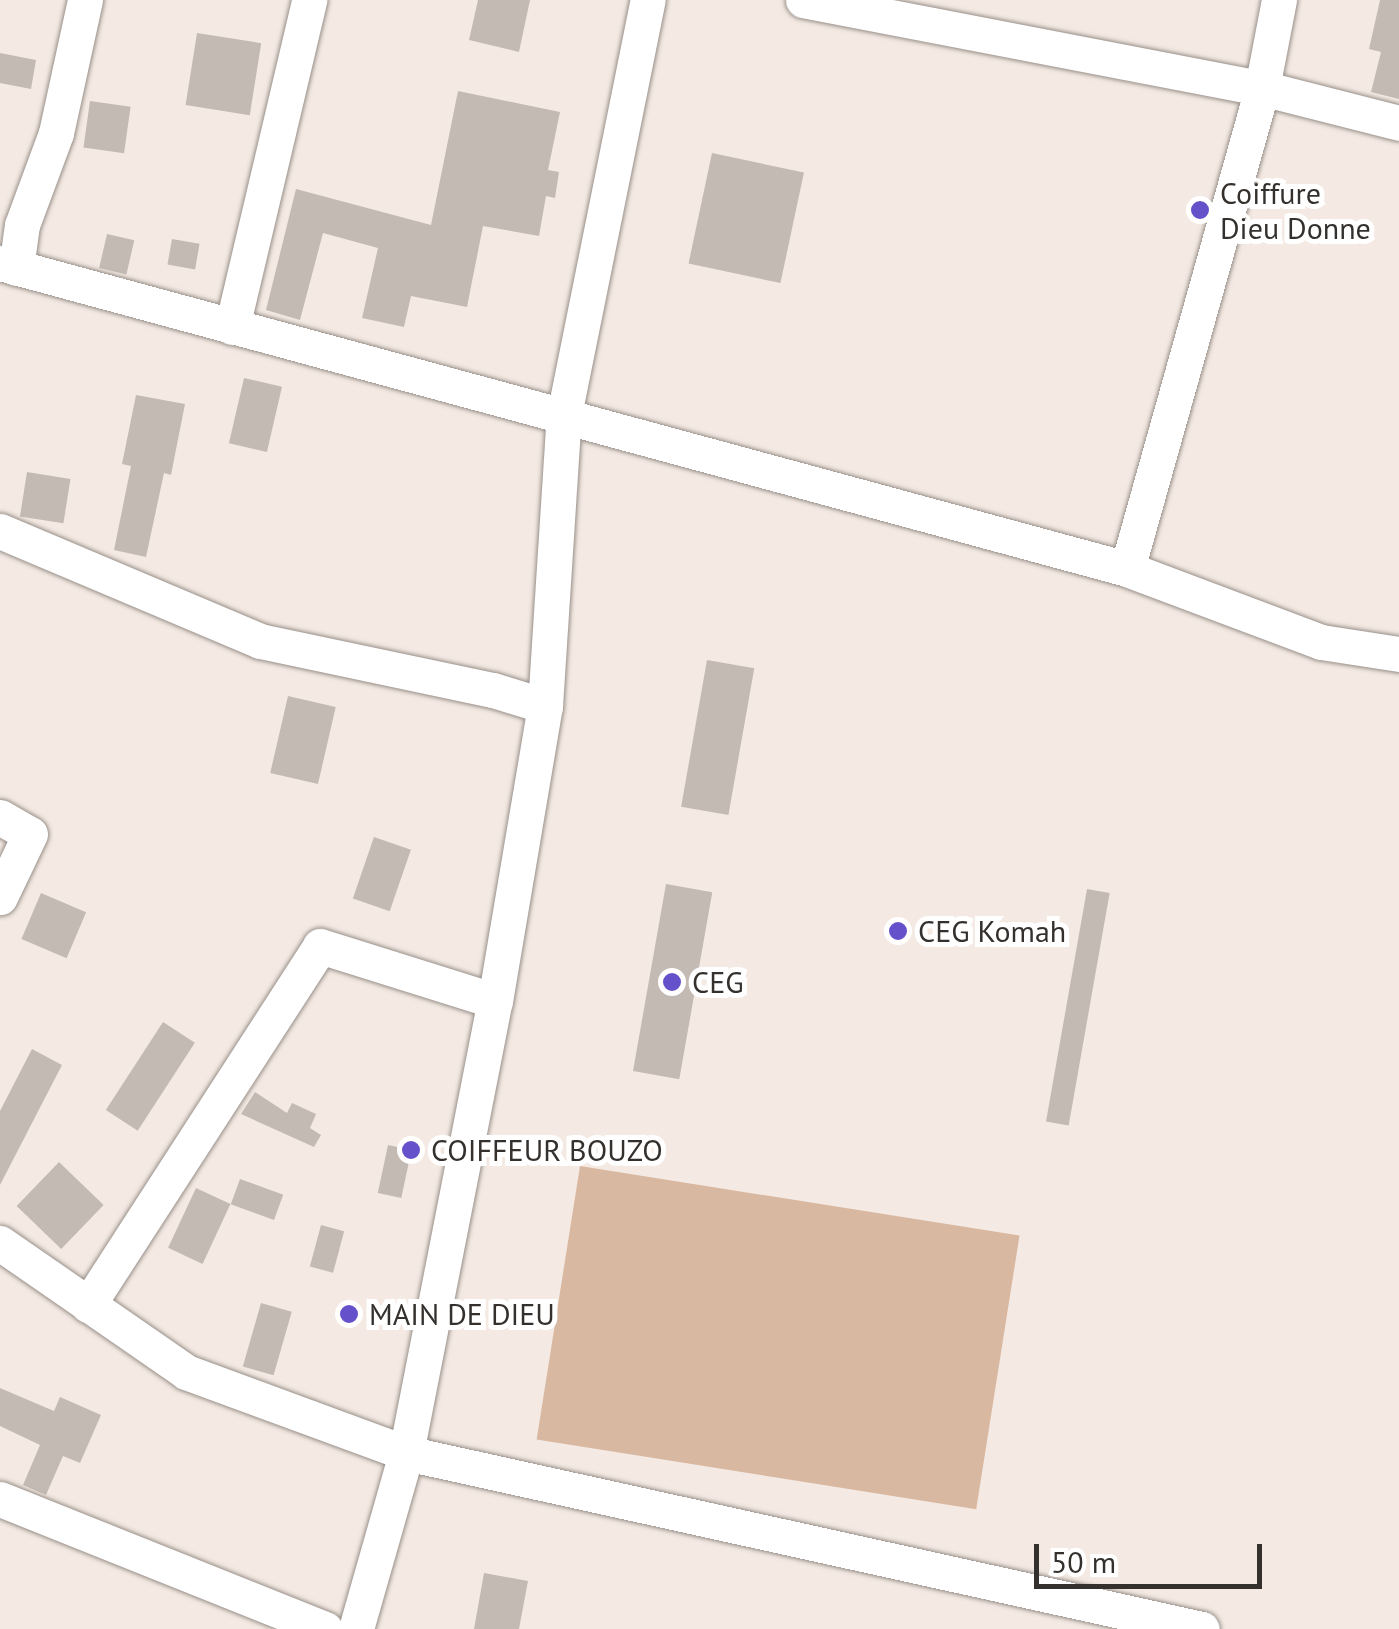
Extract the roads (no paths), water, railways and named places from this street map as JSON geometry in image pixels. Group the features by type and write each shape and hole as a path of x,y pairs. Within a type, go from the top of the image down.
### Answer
{"street":[{"path":"85,0 56,133 8,266 1127,570 1321,642 1399,654"},
{"path":"232,327 309,0"},
{"path":"356,1629 406,1453 495,1001 545,706 564,415 648,0"},
{"path":"803,0 1262,88 1399,123"},
{"path":"1127,570 1262,88 1279,0"},
{"path":"0,531 260,641 494,690 545,706"},
{"path":"0,817 30,834 0,897"},
{"path":"88,1305 320,946 495,1001"},
{"path":"0,1243 186,1372 406,1453 1202,1629"},
{"path":"0,1499 326,1629"}],"place":[{"name":"Coiffure Dieu Donne","path":"1200,210"},
{"name":"CEG Komah","path":"898,931"},
{"name":"CEG","path":"672,982"},
{"name":"COIFFEUR BOUZO","path":"411,1150"},
{"name":"MAIN DE DIEU","path":"349,1314"}]}
